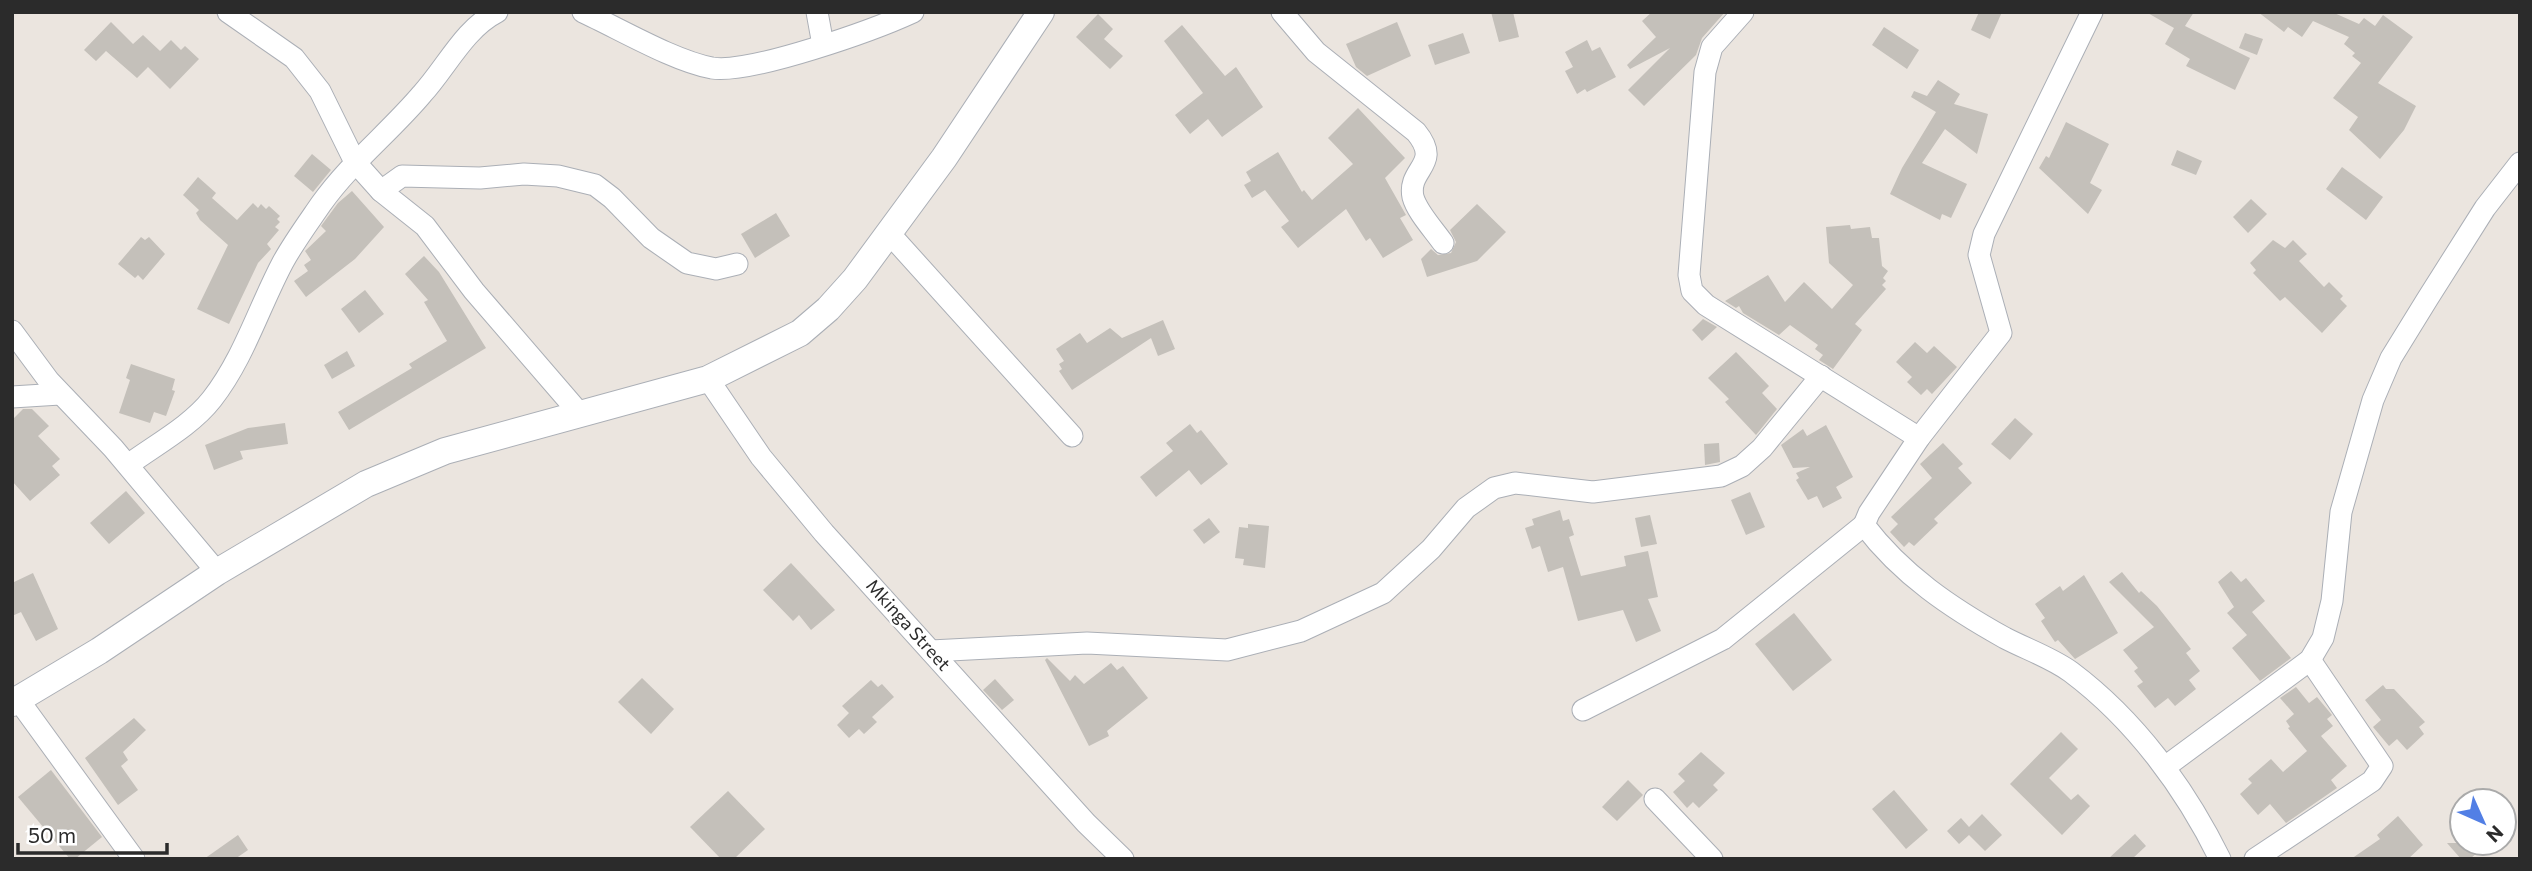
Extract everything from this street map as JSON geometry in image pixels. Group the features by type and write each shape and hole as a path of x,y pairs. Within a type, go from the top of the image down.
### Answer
{"street":[{"path":"228,12 294,58 320,91 355,162 381,191 425,226 474,291 582,415"},
{"path":"128,465 180,428 211,401 236,361 283,262 323,201 355,162 424,93 458,48 498,12"},
{"path":"583,12 694,63 714,68 739,68 823,45 914,12"},
{"path":"817,12 823,45"},
{"path":"134,859 15,701 99,651 217,572 366,484 445,451 708,379 800,333 828,309 855,279 944,158 1041,12"},
{"path":"1282,12 1316,52 1416,132 1425,144 1427,159 1413,185 1413,197 1443,243"},
{"path":"1743,12 1712,47 1705,72 1689,275 1692,291 1706,305 1919,438"},
{"path":"1583,710 1723,639 1864,525 1919,438 2001,333 1979,255 1984,234 2092,12"},
{"path":"2165,766 2310,660 2323,638 2333,601 2341,512 2373,400 2391,358 2484,208 2517,173"},
{"path":"381,191 402,176 558,176 594,185 612,198 651,238 687,263 716,269 737,264"},
{"path":"888,232 1072,436"},
{"path":"12,331 60,394 128,465 217,572"},
{"path":"931,650 1087,643 1227,650 1301,631 1383,593 1431,549 1466,508 1494,488 1515,483 1593,492 1721,476 1742,466 1762,448 1821,376"},
{"name":"Mkinga Street","path":"708,379 761,457 793,495 1086,823 1123,859"},
{"path":"12,397 60,394"},
{"path":"1864,525 1902,567 1937,599 2070,671 2125,720 2165,766 2220,859"},
{"path":"2255,859 2372,781 2382,766 2310,660"},
{"path":"1655,799 1713,859"}],"building":[{"path":"1491,12 1513,12 1519,37 1499,42"},
{"path":"1652,12 1725,12 1702,38 1696,55 1644,106 1628,90 1670,48 1630,69 1627,65 1656,37 1642,21"},
{"path":"1979,12 2002,12 1990,39 1971,30"},
{"path":"2146,12 2194,12 2185,26 2250,58 2235,90 2186,66 2190,59 2165,44 2174,28"},
{"path":"2258,12 2332,12 2359,24 2364,18 2375,26 2383,15 2413,37 2378,83 2416,106 2404,130 2380,159 2349,130 2358,117 2333,98 2361,63 2352,56 2355,53 2344,44 2349,37 2313,21 2302,37 2288,27 2284,32"},
{"path":"1098,14 1113,29 1104,39 1123,56 1110,69 1076,37"},
{"path":"111,22 133,44 143,35 160,51 171,40 181,50 185,46 199,59 170,89 148,67 137,78 106,51 96,61 84,50"},
{"path":"1397,22 1411,56 1367,76 1356,67 1346,44"},
{"path":"1182,25 1225,76 1236,67 1263,107 1222,137 1208,119 1190,134 1175,115 1203,93 1164,41"},
{"path":"1884,27 1919,50 1907,69 1872,45"},
{"path":"1463,33 1470,53 1435,65 1428,45"},
{"path":"2245,33 2263,39 2257,55 2239,48"},
{"path":"1587,40 1592,51 1600,47 1616,77 1587,92 1585,89 1577,94 1565,71 1573,67 1565,52"},
{"path":"1938,80 1960,94 1954,104 1988,114 1977,154 1945,129 1922,163 1967,184 1951,218 1942,214 1940,220 1890,194 1902,168 1936,112 1911,97 1914,91 1927,96"},
{"path":"1358,108 1405,158 1385,178 1406,215 1400,218 1413,240 1383,258 1370,238 1366,241 1346,209 1298,248 1281,227 1289,221 1265,190 1252,198 1244,185 1251,181 1246,172 1278,152 1302,192 1304,190 1312,200 1353,164 1328,138"},
{"path":"2066,122 2109,144 2090,183 2102,190 2088,214 2039,168 2046,156 2049,158"},
{"path":"2177,150 2202,161 2196,175 2171,165"},
{"path":"312,154 331,170 313,192 294,176"},
{"path":"2342,167 2383,197 2366,220 2326,189"},
{"path":"198,177 216,193 212,198 237,220 253,203 258,208 261,204 266,209 269,206 280,216 277,219 280,222 275,227 279,230 267,244 271,249 258,263 229,324 197,309 228,245 200,220 196,213 199,210 183,195"},
{"path":"352,191 384,227 355,259 306,297 294,281 308,271 304,265 311,260 305,251 326,231 321,226 338,203"},
{"path":"2251,199 2267,214 2248,233 2233,217"},
{"path":"1477,204 1506,232 1477,261 1427,277 1421,259 1431,249 1438,255 1451,253 1456,242 1450,230"},
{"path":"776,213 790,236 755,258 741,234"},
{"path":"1850,225 1851,229 1870,227 1872,238 1879,238 1882,266 1888,271 1883,278 1886,281 1882,285 1886,289 1855,324 1862,330 1833,369 1819,360 1823,355 1815,349 1818,345 1790,325 1779,335 1743,313 1739,306 1736,308 1725,301 1768,275 1785,302 1804,282 1832,309 1853,285 1829,263 1826,227"},
{"path":"141,237 145,240 149,237 165,254 143,280 138,275 135,278 118,264"},
{"path":"2273,240 2285,248 2293,240 2307,254 2299,261 2324,287 2329,282 2343,296 2340,299 2347,306 2322,333 2285,297 2280,301 2253,273 2256,270 2250,263"},
{"path":"424,256 439,272 486,348 349,430 338,412 412,368 409,364 447,341 424,302 428,300 405,274"},
{"path":"365,290 384,314 359,333 341,309"},
{"path":"1703,319 1717,327 1702,341 1692,330"},
{"path":"1163,320 1175,349 1158,356 1151,338 1072,390 1059,371 1062,369 1059,364 1064,361 1056,349 1080,333 1087,343 1110,328 1122,338"},
{"path":"1915,342 1927,353 1934,346 1957,367 1932,394 1927,389 1921,395 1907,382 1912,377 1896,362"},
{"path":"347,351 355,366 332,379 324,365"},
{"path":"1736,352 1769,386 1762,393 1777,409 1756,435 1725,402 1729,399 1708,378"},
{"path":"131,364 175,379 172,390 175,391 166,416 154,412 150,423 119,413 130,380 126,378"},
{"path":"23,409 32,409 49,426 38,436 60,459 52,466 60,475 30,501 12,481 12,420"},
{"path":"2015,418 2033,434 2010,460 1991,444"},
{"path":"285,423 288,444 240,451 243,459 214,470 205,445 248,428"},
{"path":"1190,424 1197,433 1201,430 1228,464 1201,485 1189,470 1156,497 1140,477 1173,451 1166,443"},
{"path":"1826,425 1853,477 1836,487 1842,498 1823,508 1817,496 1808,500 1796,480 1799,478 1796,473 1810,467 1793,468 1781,445 1803,429 1807,436"},
{"path":"1719,443 1720,462 1705,465 1704,444"},
{"path":"1943,443 1963,464 1958,468 1972,483 1934,519 1938,523 1914,546 1909,542 1904,547 1890,532 1898,524 1891,517 1932,478 1920,464"},
{"path":"126,491 145,513 109,544 90,523"},
{"path":"1750,492 1765,527 1746,535 1731,500"},
{"path":"1560,510 1563,521 1569,519 1574,535 1569,537 1581,576 1626,566 1624,556 1648,551 1658,597 1648,599 1661,631 1636,642 1623,610 1578,621 1563,567 1548,572 1540,546 1532,549 1525,528 1534,525 1532,519"},
{"path":"1650,515 1657,544 1641,547 1635,518"},
{"path":"1209,518 1220,532 1204,544 1193,530"},
{"path":"1248,524 1269,526 1265,568 1243,565 1244,559 1235,558 1239,527 1248,528"},
{"path":"791,563 835,610 811,630 799,615 793,621 763,590"},
{"path":"2231,571 2241,582 2246,578 2265,601 2252,612 2291,658 2260,681 2232,648 2247,635 2227,613 2234,607 2218,582"},
{"path":"2122,572 2139,593 2141,591 2157,606 2191,649 2186,653 2200,671 2189,680 2196,689 2175,706 2168,698 2155,708 2137,686 2143,682 2134,671 2138,668 2123,650 2154,627 2109,582"},
{"path":"33,573 58,629 36,641 21,612 12,616 12,583"},
{"path":"2084,575 2118,633 2075,659 2058,640 2055,642 2041,621 2045,618 2035,604 2060,586 2063,591"},
{"path":"1794,613 1832,660 1793,691 1755,644"},
{"path":"1047,658 1070,681 1075,675 1084,684 1111,663 1117,670 1123,666 1148,698 1107,731 1109,736 1089,746 1045,660"},
{"path":"642,678 674,709 651,734 618,702"},
{"path":"995,679 1014,700 1002,710 983,690"},
{"path":"871,680 878,687 882,684 894,697 872,717 877,722 864,734 859,729 849,738 837,725 849,713 842,706"},
{"path":"2383,685 2386,689 2394,689 2425,722 2419,727 2424,734 2407,750 2397,739 2389,746 2373,727 2381,720 2365,700"},
{"path":"2296,687 2309,703 2317,697 2332,715 2327,719 2333,726 2321,736 2347,766 2331,780 2337,788 2286,823 2270,804 2258,815 2240,794 2252,783 2248,779 2271,759 2283,772 2307,751 2288,728 2290,727 2286,721 2294,714 2280,698"},
{"path":"134,718 146,730 123,752 128,760 121,766 138,790 118,805 85,758"},
{"path":"2061,732 2078,749 2049,778 2071,800 2078,794 2090,806 2062,835 2010,784"},
{"path":"1701,752 1725,773 1713,785 1718,790 1699,808 1693,802 1687,808 1673,792 1685,781 1678,774"},
{"path":"51,770 102,837 75,859 70,859 18,797"},
{"path":"1628,780 1643,795 1617,821 1602,807"},
{"path":"1894,790 1928,830 1906,849 1872,809"},
{"path":"728,791 765,829 734,859 721,859 690,827"},
{"path":"1982,814 2002,835 1985,851 1969,835 1959,844 1947,831 1961,818 1969,827"},
{"path":"2398,816 2423,845 2408,859 2351,859 2380,839 2377,835"},
{"path":"2135,834 2146,846 2132,859 2108,859"},
{"path":"238,835 248,850 235,859 204,859"}]}
